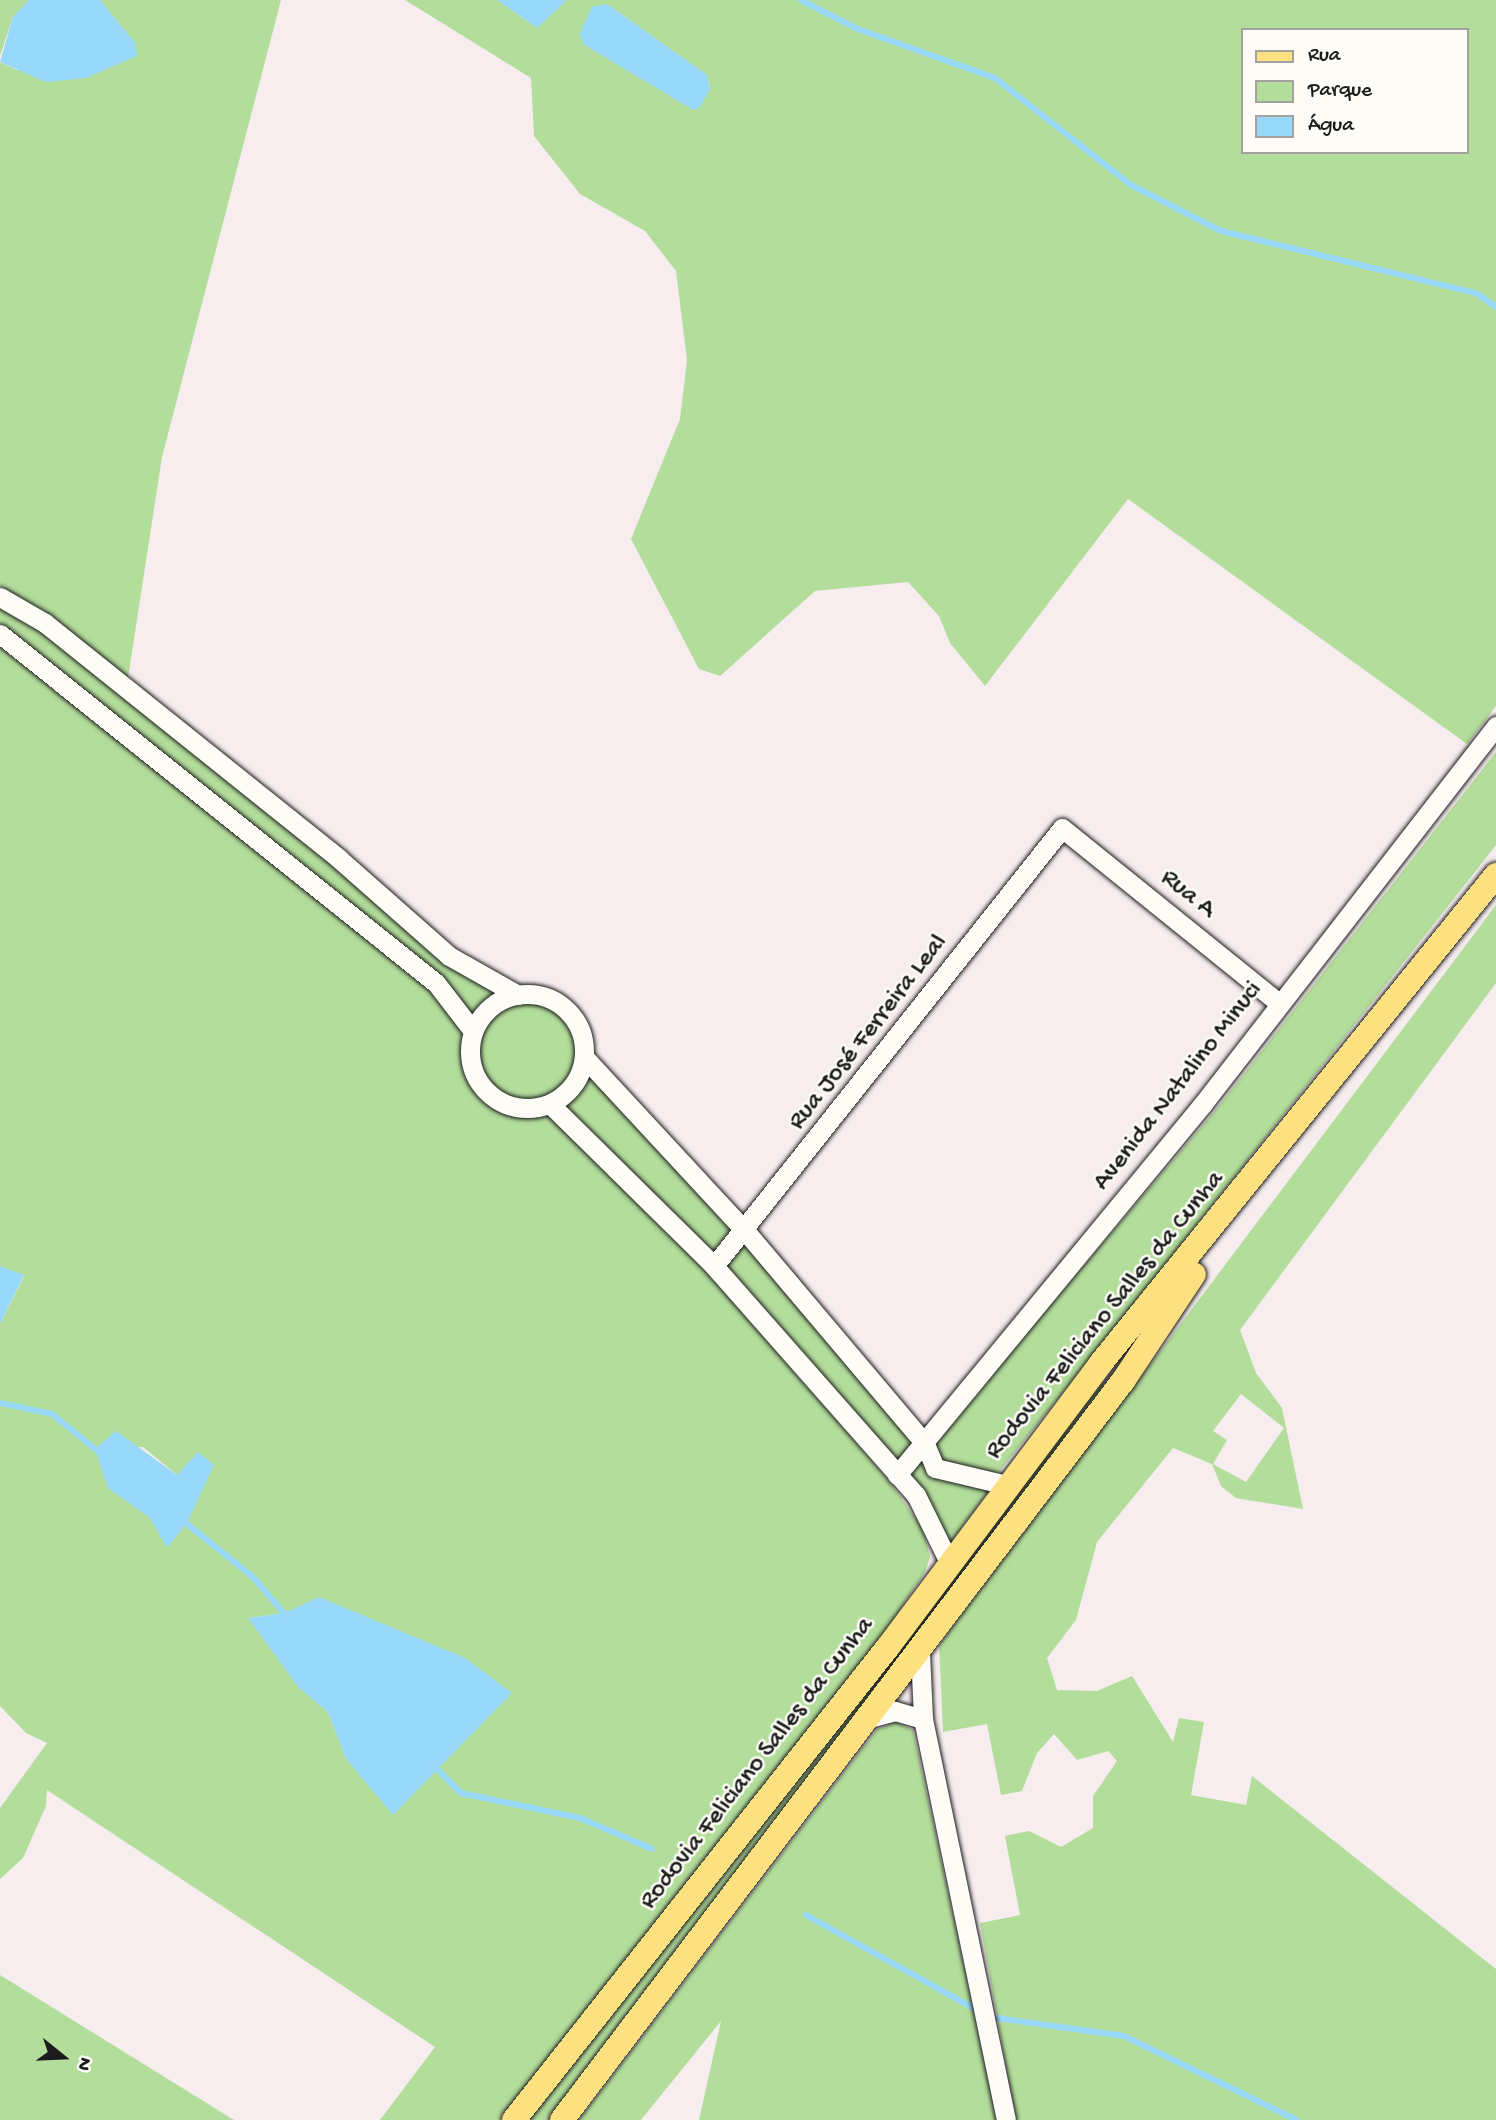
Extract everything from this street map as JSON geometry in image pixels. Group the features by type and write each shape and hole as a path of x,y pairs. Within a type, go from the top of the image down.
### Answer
{"main road":[{"path":"1258,1178 1496,875"},
{"name":"Rodovia Feliciano Salles da Cunha","path":"514,2120 1007,1485 1258,1178"},
{"name":"Rodovia Feliciano Salles da Cunha","path":"562,2120 1123,1381 1258,1178"}],"street":[{"path":"0,597 45,623 338,858 449,956 518,995 561,1005 579,1028 584,1057 573,1085 550,1104 521,1109 488,1093 471,1060 473,1031 491,1007 518,995"},
{"path":"0,634 436,983 473,1031"},
{"name":"Avenida Natalino Minuci","path":"897,1475 925,1444 1279,1003 1496,726"},
{"name":"Rua A","path":"1062,828 1279,1003"},
{"name":"Rua José Ferreira Leal","path":"715,1266 747,1233 1062,828"},
{"path":"584,1057 747,1233 925,1444 935,1468 1007,1485"},
{"path":"550,1104 715,1266 897,1475 932,1522 949,1562"},
{"path":"920,1651 923,1719 1006,2120"},
{"path":"869,1718 895,1711 923,1719"}],"green space":[{"path":"0,0 29,0 13,17 0,56"},
{"path":"100,0 281,0 162,457 128,678 52,617 0,586 0,62 17,70 136,44"},
{"path":"405,0 497,0 537,28 567,0 1496,0 1496,706 1467,744 1128,499 985,686 950,643 939,616 908,582 815,591 720,676 699,669 631,539 680,419 687,360 676,271 645,231 580,194 534,136 531,78","holes":["607,4 707,75 710,89"]},
{"path":"0,601 8,604 501,994 473,1021 0,629"},
{"path":"0,640 434,989 468,1032 465,1058 480,1092 512,1112 549,1110 709,1273 890,1482 923,1529 930,1557 925,1572 880,1639 500,2120 380,2120 435,2047 47,1790 46,1806 23,1858 0,1879 0,1808 47,1743 26,1733 0,1706 0,1324 24,1276 0,1266","holes":["143,1447 177,1475 167,1547 150,1518 108,1488 95,1449","285,1613 398,1631 429,1643 346,1759 328,1712 299,1688 249,1618"]},
{"path":"1496,752 1496,845 1128,1312 997,1474 936,1461 933,1444 1214,1112"},
{"path":"1496,905 1496,983 1240,1330 1256,1373 1282,1408 1303,1509 1236,1498 1221,1486 1212,1464 1173,1448 1097,1542 1076,1620 1047,1658 1057,1690 1097,1691 1132,1676 1173,1742 1179,1718 1204,1722 1191,1795 1246,1805 1252,1776 1496,1969 1496,2120 1016,2120 980,1923 1020,1915 1005,1836 1029,1831 1061,1847 1093,1828 1093,1796 1117,1761 1108,1751 1077,1760 1054,1734 1037,1753 1022,1791 1001,1795 987,1724 943,1732 939,1645","holes":["1241,1394 1284,1428 1246,1482 1213,1464 1227,1440 1213,1431"]},
{"path":"527,999 547,1003 564,1014 575,1031 579,1051 575,1071 564,1088 547,1099 527,1103 507,1099 490,1088 479,1071 475,1051 479,1031 490,1014 507,1003"},
{"path":"586,1071 740,1231 717,1256 565,1106"},
{"path":"744,1240 915,1441 899,1464 723,1269"},
{"path":"1101,1383 1107,1387 553,2120 525,2120"},
{"path":"922,1453 992,1486 948,1546 903,1478"},
{"path":"897,1722 913,1730 997,2120 699,2120 721,2021 641,2120 579,2120 877,1729"},
{"path":"0,1975 234,2120 0,2120"}],"water":[{"path":"29,0 100,0 136,44 137,56 86,78 46,82 0,62 13,17"},
{"path":"497,0 567,0 537,28"},
{"path":"607,4 707,75 710,89 700,107 693,110 583,44 580,33 592,7"},
{"path":"0,1266 24,1275 0,1324"},
{"path":"116,1431 177,1475 198,1452 214,1465 187,1523 167,1548 150,1518 108,1488 95,1449"},
{"path":"319,1597 465,1658 512,1693 393,1815 346,1759 328,1712 299,1688 248,1618 285,1613"}],"waterway":[{"path":"801,0 858,29 995,78 1131,185 1221,231 1476,293 1496,307"},
{"path":"0,1403 52,1414 99,1452"},
{"path":"181,1519 253,1577 288,1618"},
{"path":"433,1765 461,1793 580,1818 652,1849"},
{"path":"806,1915 975,2009"},
{"path":"997,2018 1124,2036 1297,2120"}]}
